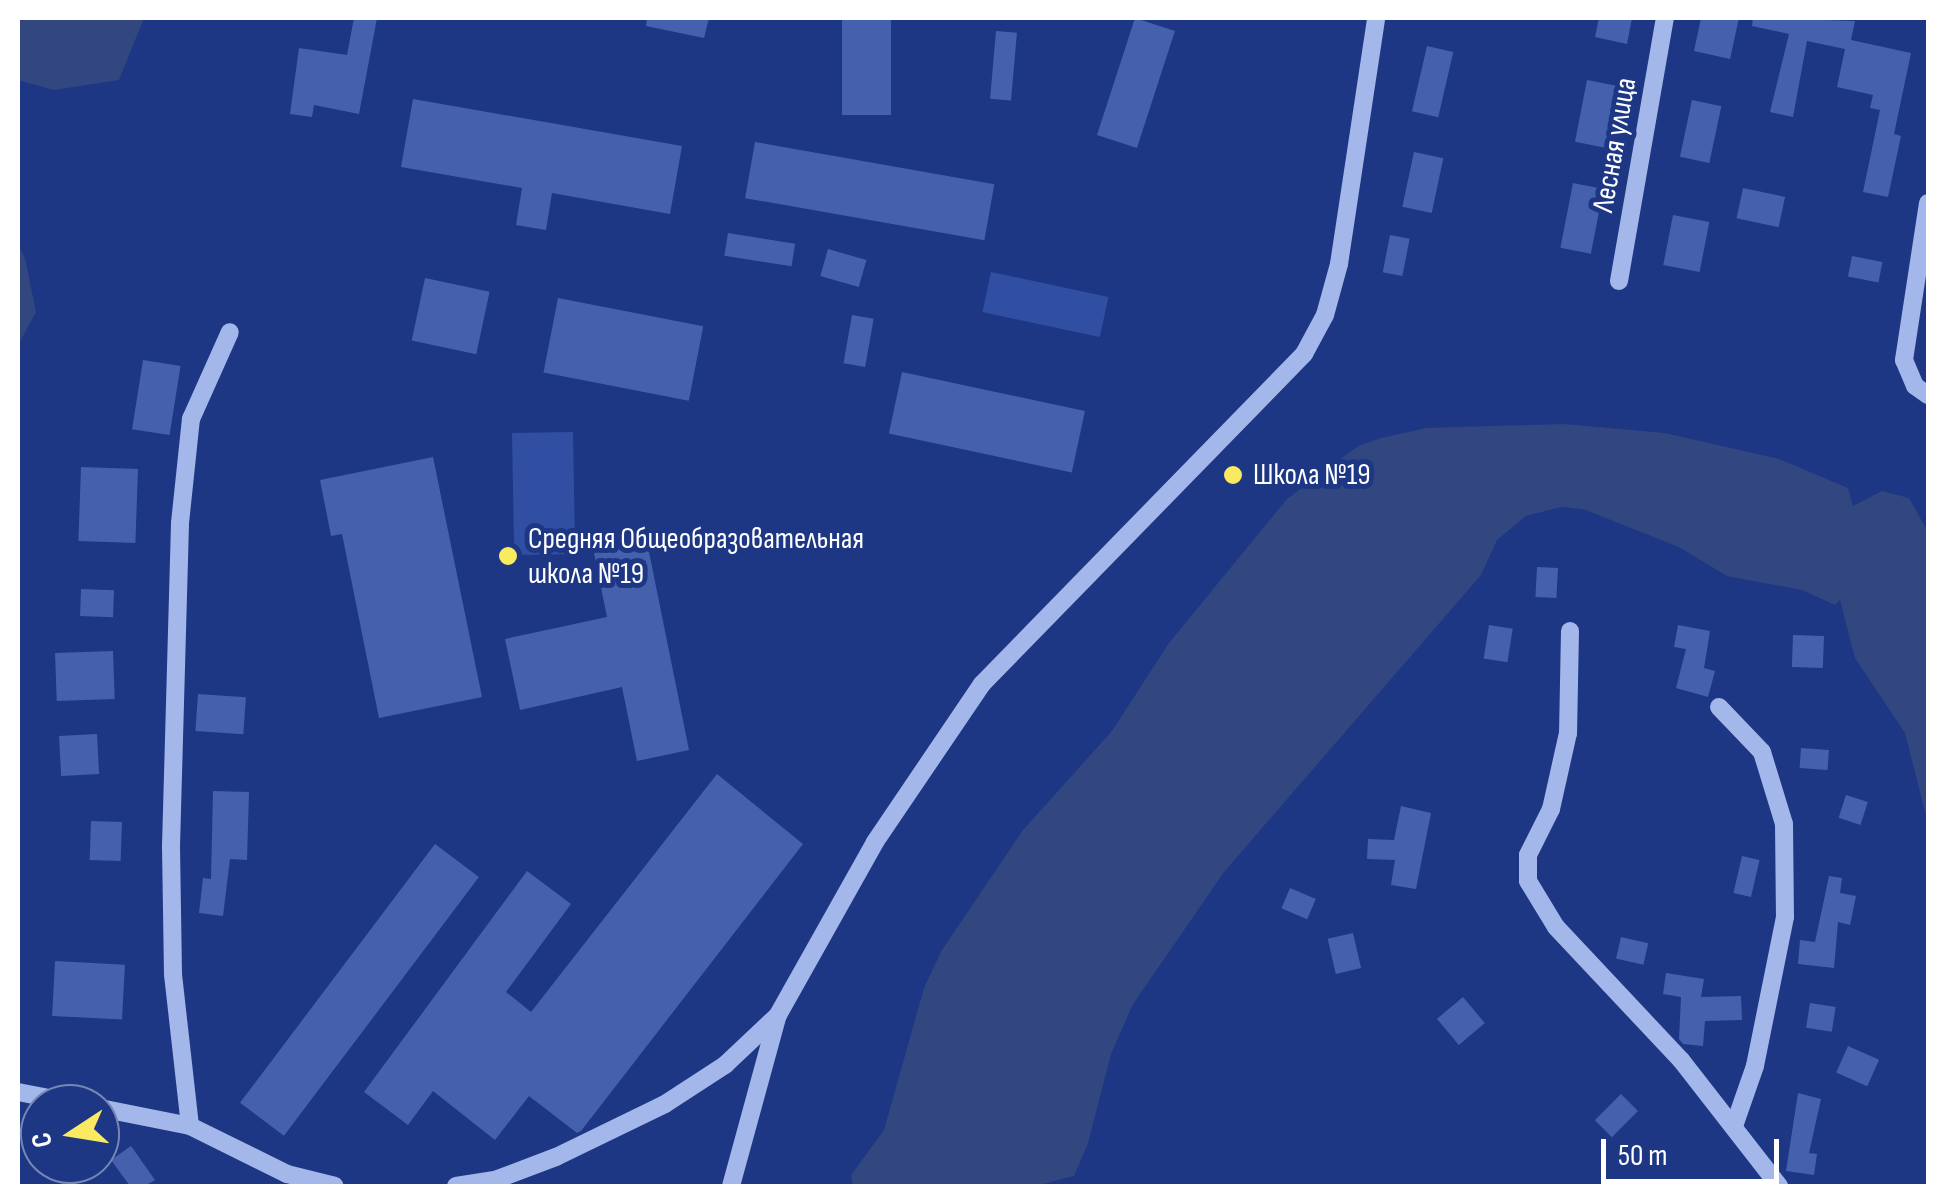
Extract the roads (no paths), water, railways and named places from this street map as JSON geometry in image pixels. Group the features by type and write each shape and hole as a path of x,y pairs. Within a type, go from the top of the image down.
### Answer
{"street":[{"path":"730,1186 778,1016 875,842 982,684 1304,354 1324,315 1339,264 1376,18"},
{"name":"Лесная улица","path":"1619,281 1664,18"},
{"path":"1928,203 1904,360 1915,386 1928,395"},
{"path":"190,1126 173,974 180,523 191,419 230,332"},
{"path":"1570,631 1568,732 1551,809 1528,855 1528,880 1556,927 1681,1060 1779,1186"},
{"path":"1719,708 1762,752 1784,824 1785,918 1755,1066 1734,1126"},
{"path":"456,1186 495,1180 556,1157 665,1104 725,1065 778,1016"},
{"path":"120,1112 190,1126 287,1174 335,1186"}],"place":[{"name":"Школа №19","path":"1233,475"},
{"name":"Средняя Общеобразовательная школа №19","path":"508,556"}]}
